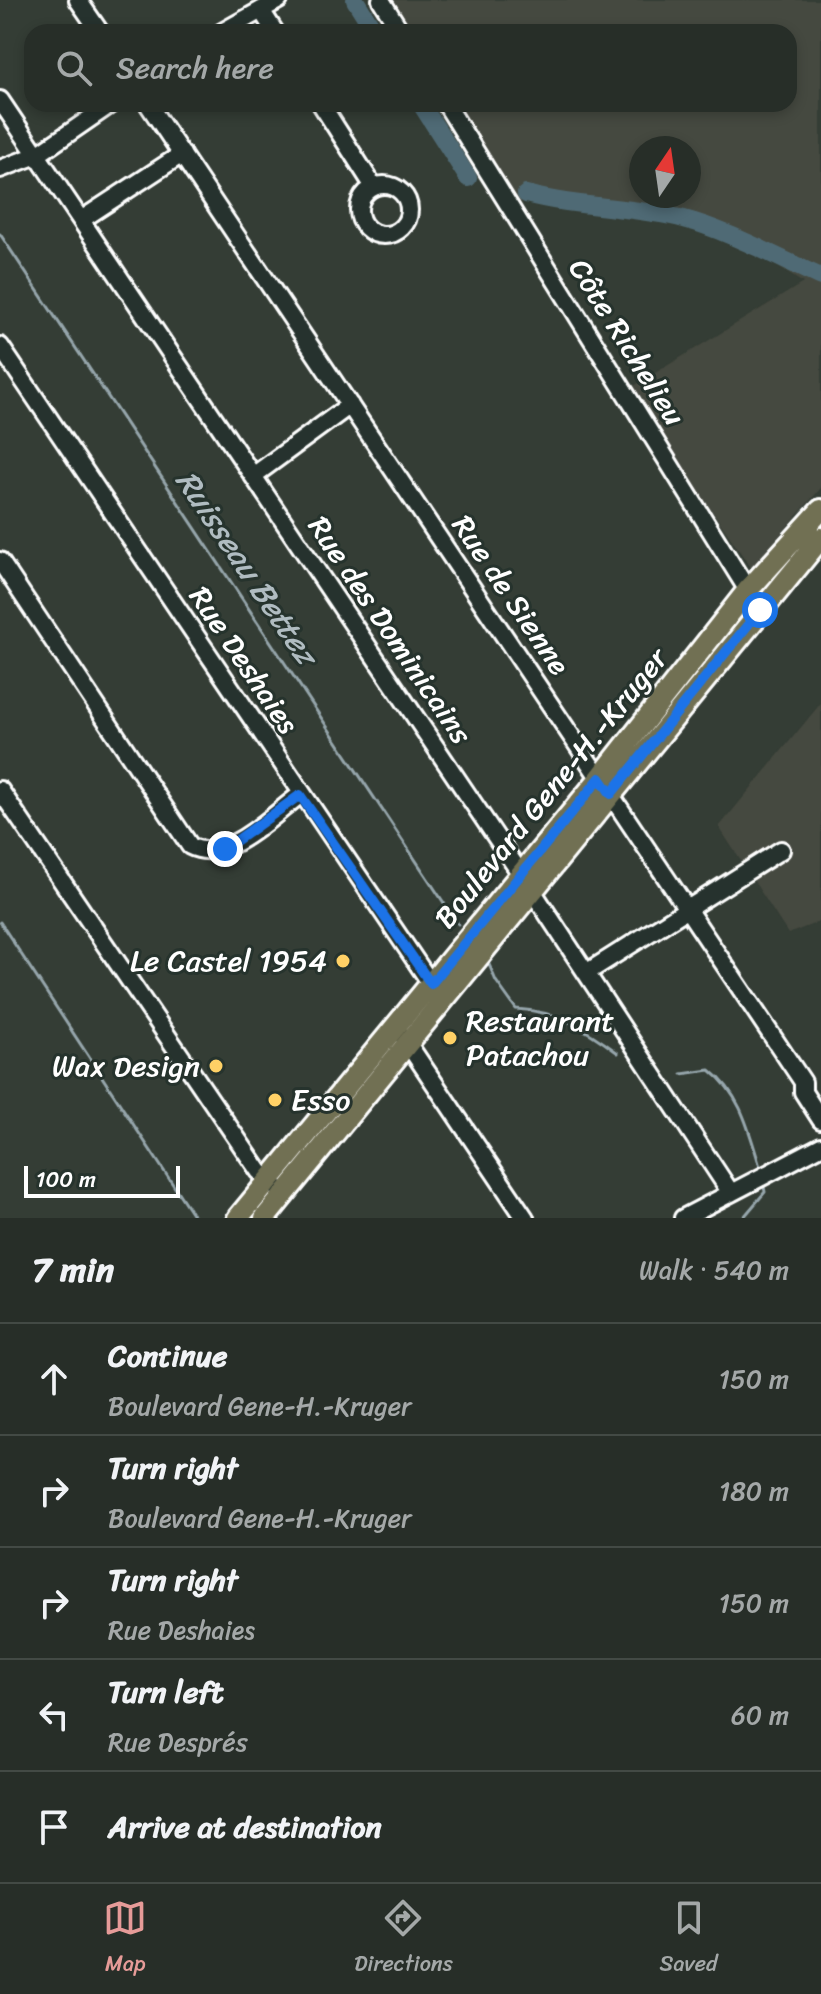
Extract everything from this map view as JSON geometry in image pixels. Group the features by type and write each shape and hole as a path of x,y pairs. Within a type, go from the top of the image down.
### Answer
{"main road":[{"name":"Boulevard Gene-H.-Kruger","path":"238,1218 521,874 606,786 760,610 816,539 821,510"},
{"name":"Boulevard Gene-H.-Kruger","path":"265,1218 533,892 748,590 816,539"}],"street":[{"path":"78,0 94,24"},
{"path":"236,24 279,0"},
{"path":"381,0 396,24"},
{"path":"261,10 270,24"},
{"name":"Rue des Dominicains","path":"0,100 521,874 731,1193"},
{"path":"0,169 37,155 99,112"},
{"name":"Rue de Sienne","path":"153,112 690,908 803,1082 803,1092 821,1120"},
{"path":"326,112 374,187"},
{"name":"Côte Richelieu","path":"451,112 760,610"},
{"path":"81,220 182,154"},
{"name":"Rue Deshaies","path":"0,346 300,795 445,1001"},
{"path":"253,476 350,405"},
{"path":"0,561 190,846 203,853 225,849 300,795"},
{"path":"0,790 268,1181 284,1195"},
{"path":"586,973 781,850"},
{"path":"397,1027 525,1218"},
{"path":"686,1217 821,1146"}],"shaded area":[{"path":"386,0 821,0 821,488 751,568 629,389 803,283 724,232 513,201 454,112 797,112 797,24 400,24"},
{"path":"821,703 821,921 788,934 719,827"}],"waterway":[{"path":"355,0 370,24"},
{"path":"426,112 468,178"},
{"path":"526,194 684,219 735,237 821,277"},
{"name":"Ruisseau Bettez","path":"0,234 458,924"},
{"path":"0,922 195,1218"},
{"name":"Ruisseau Bettez","path":"488,962 496,981 516,1009 558,1017 618,1053"},
{"name":"Ruisseau Bettez","path":"682,1074 710,1070 721,1080 743,1115 761,1170"},
{"name":"Ruisseau Bettez","path":"743,1218 765,1192 763,1182"}],"place":[{"name":"Le Castel 1954","path":"343,961"},
{"name":"Restaurant Patachou","path":"450,1038"},
{"name":"Wax Design","path":"216,1066"},
{"name":"Esso","path":"275,1100"}],"route":[{"path":"225,849 300,795 431,984 600,778 611,794 760,610"}]}
